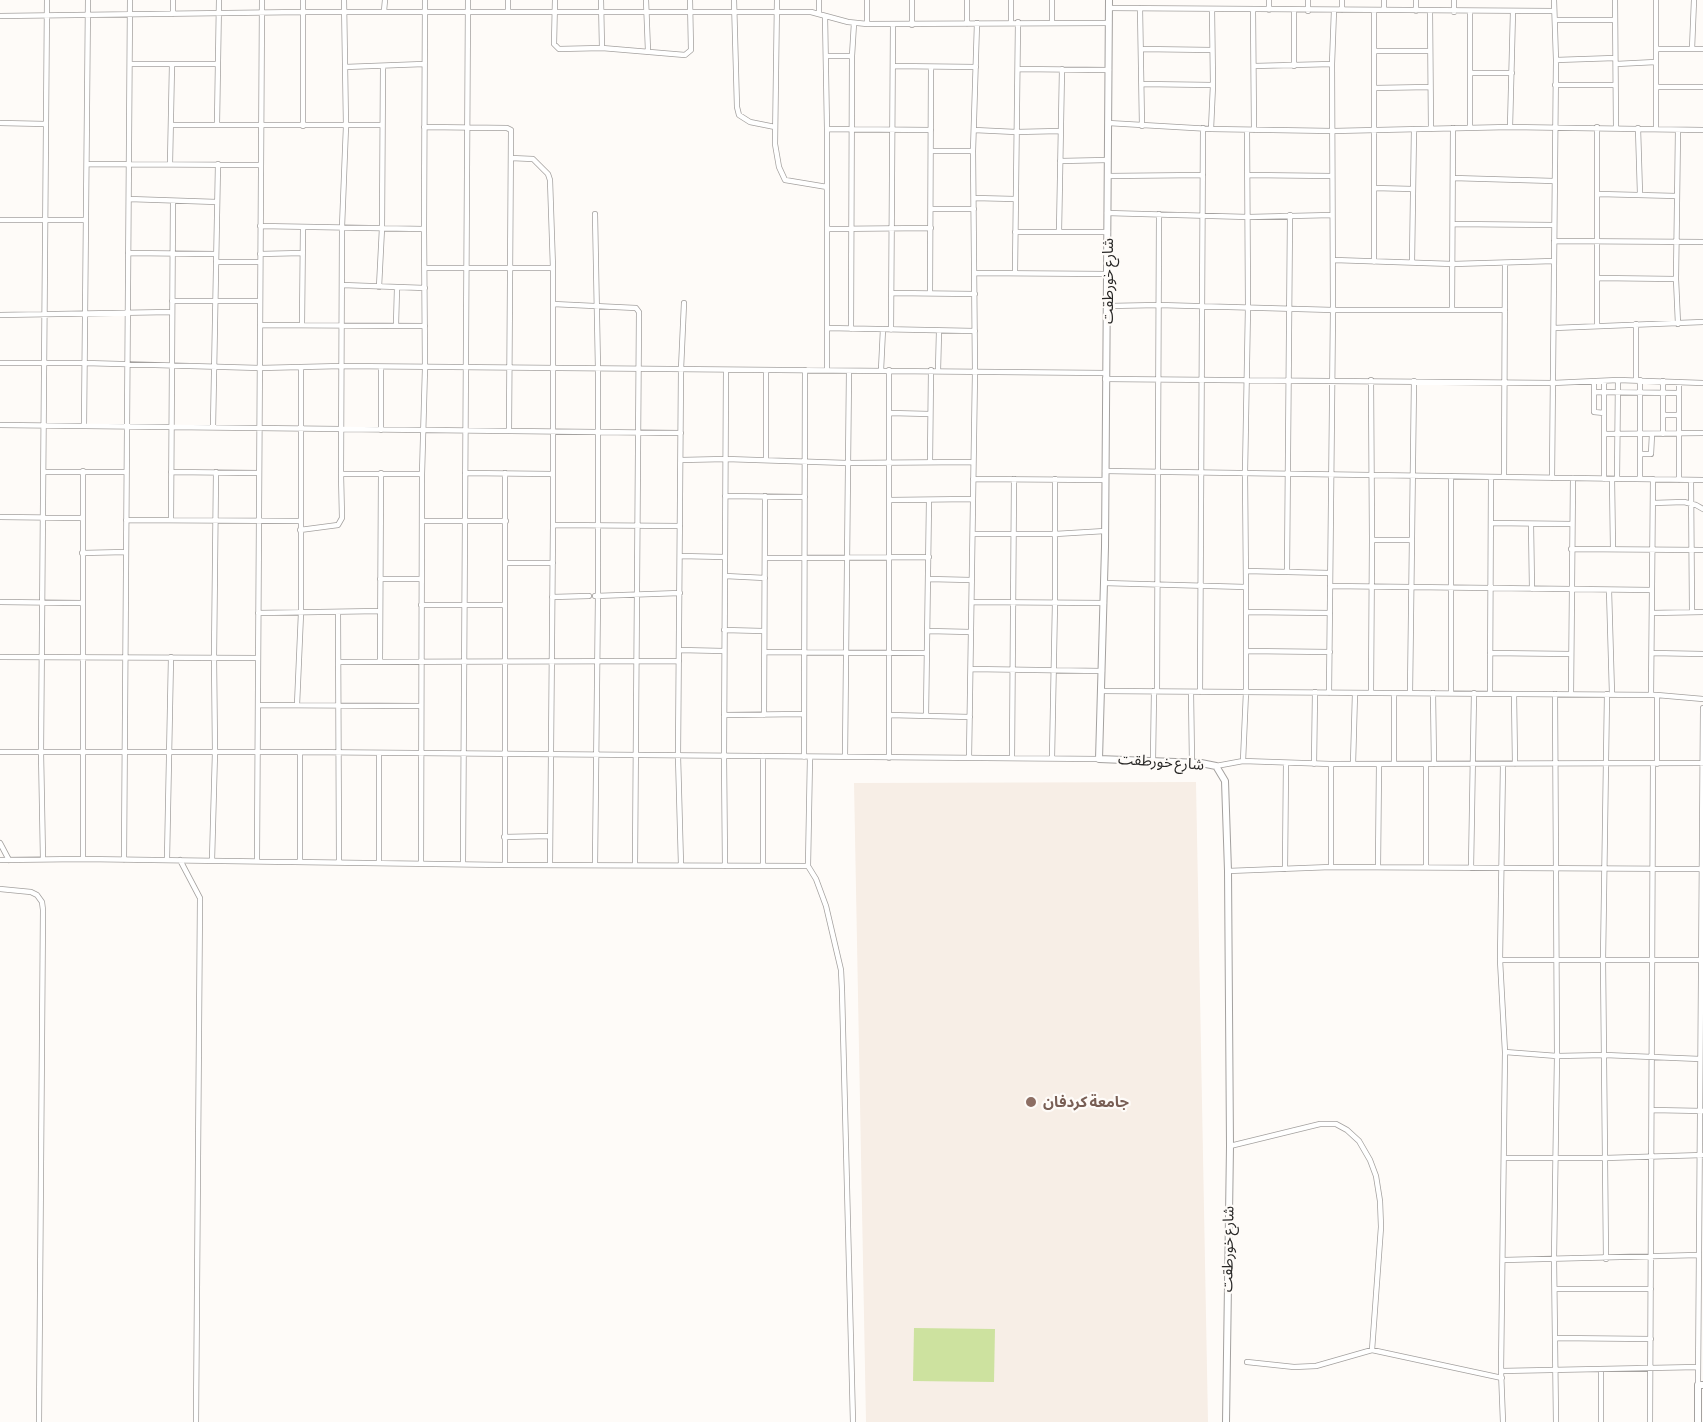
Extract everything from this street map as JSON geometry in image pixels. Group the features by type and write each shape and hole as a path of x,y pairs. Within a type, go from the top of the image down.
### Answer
{"street":[{"path":"43,858 41,752 44,603 47,0"},
{"path":"84,426 88,0"},
{"path":"124,860 130,0"},
{"path":"172,14 173,0"},
{"path":"217,124 219,0"},
{"path":"257,860 262,0"},
{"path":"303,0 303,126"},
{"path":"300,530 338,525 342,514 342,227 346,126 344,0"},
{"path":"384,0 384,11"},
{"path":"421,864 422,474 426,368 424,64 426,0"},
{"path":"463,864 468,0"},
{"path":"508,0 508,11"},
{"path":"555,0 554,45 556,47 564,49 602,48 685,55 691,50 690,0"},
{"path":"601,0 602,48"},
{"path":"646,0 648,51"},
{"path":"734,0 736,107 739,115 750,122 776,128"},
{"path":"777,0 776,157 785,180 827,187"},
{"path":"819,0 819,13"},
{"path":"867,0 867,24"},
{"path":"912,0 912,25"},
{"path":"966,0 967,24"},
{"path":"1011,0 1011,22"},
{"path":"1052,0 1052,22"},
{"name":"شارع خورطقت","path":"1109,0 1108,306 1100,759 1153,760 1216,766 1225,781 1230,1146 1226,1422"},
{"path":"1158,0 1158,9"},
{"path":"1196,9 1197,0"},
{"path":"1269,0 1269,10"},
{"path":"1308,0 1308,10"},
{"path":"1342,0 1342,10"},
{"path":"1384,0 1384,10"},
{"path":"1416,0 1416,11"},
{"path":"1454,12 1455,0"},
{"path":"1552,478 1556,60 1554,0"},
{"path":"1615,0 1616,128"},
{"path":"1656,0 1656,129"},
{"path":"1692,49 1694,0"},
{"path":"1109,8 1554,11"},
{"path":"1140,9 1142,126"},
{"path":"1211,129 1212,9"},
{"path":"1253,10 1254,130"},
{"path":"1294,10 1294,66"},
{"path":"1329,693 1334,260 1332,64 1334,10"},
{"path":"1374,10 1374,262"},
{"path":"0,16 384,11 646,11 819,13 854,23 867,24 1109,23"},
{"path":"1430,11 1431,129"},
{"path":"1510,127 1513,11"},
{"path":"1470,12 1470,127"},
{"path":"825,16 827,370"},
{"path":"1555,20 1615,20"},
{"path":"1015,272 1018,22"},
{"path":"851,329 854,23"},
{"path":"891,330 894,24"},
{"path":"969,758 976,273 973,152 977,24"},
{"path":"1141,49 1212,50"},
{"path":"1656,49 1703,49"},
{"path":"1374,51 1430,51"},
{"path":"826,56 852,56"},
{"path":"1556,60 1656,62"},
{"path":"130,64 218,64"},
{"path":"170,164 172,64"},
{"path":"345,67 424,64"},
{"path":"1254,66 1332,64"},
{"path":"893,66 976,67"},
{"path":"379,287 382,228 383,67"},
{"path":"930,294 931,67"},
{"path":"1018,69 1109,70"},
{"path":"1059,232 1062,69"},
{"path":"1470,74 1512,73"},
{"path":"1142,84 1213,85"},
{"path":"1555,85 1615,84"},
{"path":"1374,88 1430,87"},
{"path":"1656,87 1703,87"},
{"path":"0,123 46,124"},
{"path":"1108,123 1247,130 1374,131 1470,127 1703,130"},
{"path":"171,125 382,125"},
{"path":"424,127 509,128 511,130 509,431"},
{"path":"1597,127 1599,194 1597,326"},
{"path":"1200,692 1203,128"},
{"path":"1452,309 1453,128"},
{"path":"1638,128 1640,194"},
{"path":"827,129 931,130"},
{"path":"1412,262 1414,129"},
{"path":"974,130 1016,132 1060,130"},
{"path":"1242,761 1246,692 1247,130"},
{"path":"1678,130 1676,242 1678,324"},
{"path":"931,151 973,152"},
{"path":"511,158 533,159 549,176 553,268 550,865"},
{"path":"1060,160 1108,160"},
{"path":"87,164 260,165"},
{"path":"213,427 218,164"},
{"path":"1248,175 1332,177"},
{"path":"1108,176 1203,176"},
{"path":"1453,178 1554,181"},
{"path":"1374,188 1413,189"},
{"path":"1599,194 1677,196"},
{"path":"974,198 1015,199"},
{"path":"129,200 217,202"},
{"path":"171,520 173,201"},
{"path":"931,209 974,209"},
{"path":"1107,213 1203,216 1332,215"},
{"path":"595,214 598,369 595,865"},
{"path":"1153,760 1158,584 1159,214"},
{"path":"1287,572 1290,216"},
{"path":"0,220 86,220"},
{"path":"1453,224 1554,225"},
{"path":"260,226 424,228"},
{"path":"302,324 303,228"},
{"path":"827,229 931,228"},
{"path":"1015,232 1108,232"},
{"path":"1554,241 1703,242"},
{"path":"128,253 216,254"},
{"path":"260,254 302,253"},
{"path":"1334,260 1453,264 1554,261"},
{"path":"216,262 260,262"},
{"path":"1504,477 1505,263"},
{"path":"425,268 553,268"},
{"path":"976,273 1107,273"},
{"path":"1598,278 1676,279"},
{"path":"342,285 425,288"},
{"path":"396,326 398,288"},
{"path":"892,292 975,294"},
{"path":"172,301 260,301"},
{"path":"681,865 678,756 681,369 684,303"},
{"path":"553,304 638,309 638,756 635,864"},
{"path":"1108,306 1505,310"},
{"path":"0,315 171,312"},
{"path":"1554,328 1703,322"},
{"path":"1636,324 1640,393 1640,479"},
{"path":"260,325 425,326"},
{"path":"827,328 975,331"},
{"path":"881,370 882,329"},
{"path":"938,371 939,331"},
{"path":"0,363 260,368 342,366 931,370 1203,381 1594,382 1638,380 1703,383"},
{"path":"381,367 381,430"},
{"path":"297,705 301,613 302,368"},
{"path":"725,866 726,370"},
{"path":"766,370 766,460"},
{"path":"805,370 804,714 807,757 808,866 816,879 826,906 841,970 853,1422"},
{"path":"889,370 889,758"},
{"path":"930,462 931,370"},
{"path":"845,757 849,371"},
{"path":"1371,380 1371,693"},
{"path":"1612,549 1618,434 1618,380"},
{"path":"1410,693 1414,381"},
{"path":"1604,381 1604,478"},
{"path":"1662,381 1663,434"},
{"path":"1594,382 1594,412 1604,413"},
{"path":"1679,382 1679,480"},
{"path":"1594,392 1678,393"},
{"path":"890,413 930,414"},
{"path":"1663,415 1678,415"},
{"path":"0,425 681,433"},
{"path":"1604,434 1703,433"},
{"path":"1641,454 1651,454 1652,434"},
{"path":"681,460 726,459 847,463 973,462"},
{"path":"83,471 83,859"},
{"path":"1106,471 1703,480"},
{"path":"44,472 126,472"},
{"path":"171,472 259,473"},
{"path":"212,860 215,752 216,472"},
{"path":"380,661 381,473"},
{"path":"465,473 552,474"},
{"path":"505,473 505,865"},
{"path":"341,474 422,474"},
{"path":"1451,476 1451,693"},
{"path":"1490,694 1491,477"},
{"path":"1571,694 1573,478"},
{"path":"973,479 1105,480"},
{"path":"1012,758 1014,479"},
{"path":"1052,758 1055,479"},
{"path":"1650,1422 1653,1156 1652,868 1655,764 1652,653 1653,479"},
{"path":"1691,480 1692,612"},
{"path":"725,496 806,496"},
{"path":"764,715 765,496"},
{"path":"889,500 973,499"},
{"path":"926,716 929,500"},
{"path":"1653,503 1691,503 1703,509"},
{"path":"0,517 83,518"},
{"path":"126,520 300,521"},
{"path":"422,521 506,521"},
{"path":"1491,523 1572,524"},
{"path":"1531,524 1532,589"},
{"path":"553,525 680,526"},
{"path":"973,534 1055,534 1105,531"},
{"path":"1372,540 1411,540"},
{"path":"1571,549 1703,550"},
{"path":"82,553 126,552"},
{"path":"680,556 725,557"},
{"path":"765,558 928,556"},
{"path":"506,563 553,563"},
{"path":"1246,571 1330,573"},
{"path":"725,576 765,578"},
{"path":"380,579 422,579"},
{"path":"928,579 971,580"},
{"path":"1104,583 1246,587"},
{"path":"1330,586 1652,590"},
{"path":"1606,1259 1604,960 1609,590"},
{"path":"597,596 680,593"},
{"path":"552,597 588,596"},
{"path":"0,602 82,603"},
{"path":"972,602 1104,603"},
{"path":"421,605 505,605"},
{"path":"258,613 380,611"},
{"path":"338,612 339,862"},
{"path":"1246,612 1330,613"},
{"path":"1652,613 1703,612"},
{"path":"724,630 763,632"},
{"path":"928,631 971,632"},
{"path":"679,650 724,651"},
{"path":"1246,651 1330,652"},
{"path":"765,652 927,654"},
{"path":"1490,653 1571,654"},
{"path":"1652,653 1703,654"},
{"path":"0,657 258,657"},
{"path":"167,860 171,657"},
{"path":"339,662 679,661"},
{"path":"970,669 1102,671"},
{"path":"1102,691 1609,694 1703,699"},
{"path":"1191,692 1192,763"},
{"path":"1314,764 1315,693"},
{"path":"1353,764 1355,693"},
{"path":"1433,693 1434,764"},
{"path":"1471,868 1474,693"},
{"path":"1394,694 1394,764"},
{"path":"1514,694 1515,764"},
{"path":"1555,694 1556,1422"},
{"path":"258,705 421,706"},
{"path":"1698,1422 1701,1385 1698,1367 1701,1265 1698,1255 1701,1155 1703,708"},
{"path":"724,716 804,714"},
{"path":"889,715 970,717"},
{"path":"0,752 300,752 1100,759"},
{"path":"300,752 300,861"},
{"path":"379,753 379,863"},
{"path":"763,756 763,866"},
{"path":"1216,766 1242,761 1286,764 1702,763"},
{"path":"1285,869 1286,764"},
{"path":"1331,764 1331,867"},
{"path":"1378,867 1379,764"},
{"path":"1426,764 1426,867"},
{"path":"1503,764 1500,960 1505,1052 1503,1422"},
{"path":"504,837 550,836"},
{"path":"0,843 9,860"},
{"path":"0,860 43,858 505,865 808,866"},
{"path":"180,860 200,898 196,1422"},
{"path":"1228,871 1331,867 1701,869"},
{"path":"0,889 31,891 42,902 43,910 39,1422"},
{"path":"1500,960 1701,960"},
{"path":"1505,1052 1557,1056 1605,1055 1700,1059"},
{"path":"1652,1110 1701,1110"},
{"path":"1230,1146 1320,1124 1336,1124 1359,1141 1376,1176 1380,1201 1381,1227 1372,1350"},
{"path":"1505,1158 1701,1155"},
{"path":"1504,1260 1698,1255"},
{"path":"1555,1288 1651,1289"},
{"path":"1555,1338 1651,1338"},
{"path":"1247,1362 1294,1367 1316,1366 1372,1350 1502,1378"},
{"path":"1502,1371 1698,1367"},
{"path":"1601,1370 1601,1422"}],"shaded area":[{"name":"جامعة كردفان","path":"1196,782 1208,1422 866,1422 854,783"}],"green space":[{"path":"914,1328 995,1329 994,1382 913,1381"}],"place":[{"name":"جامعة كردفان","path":"1031,1102"}]}
